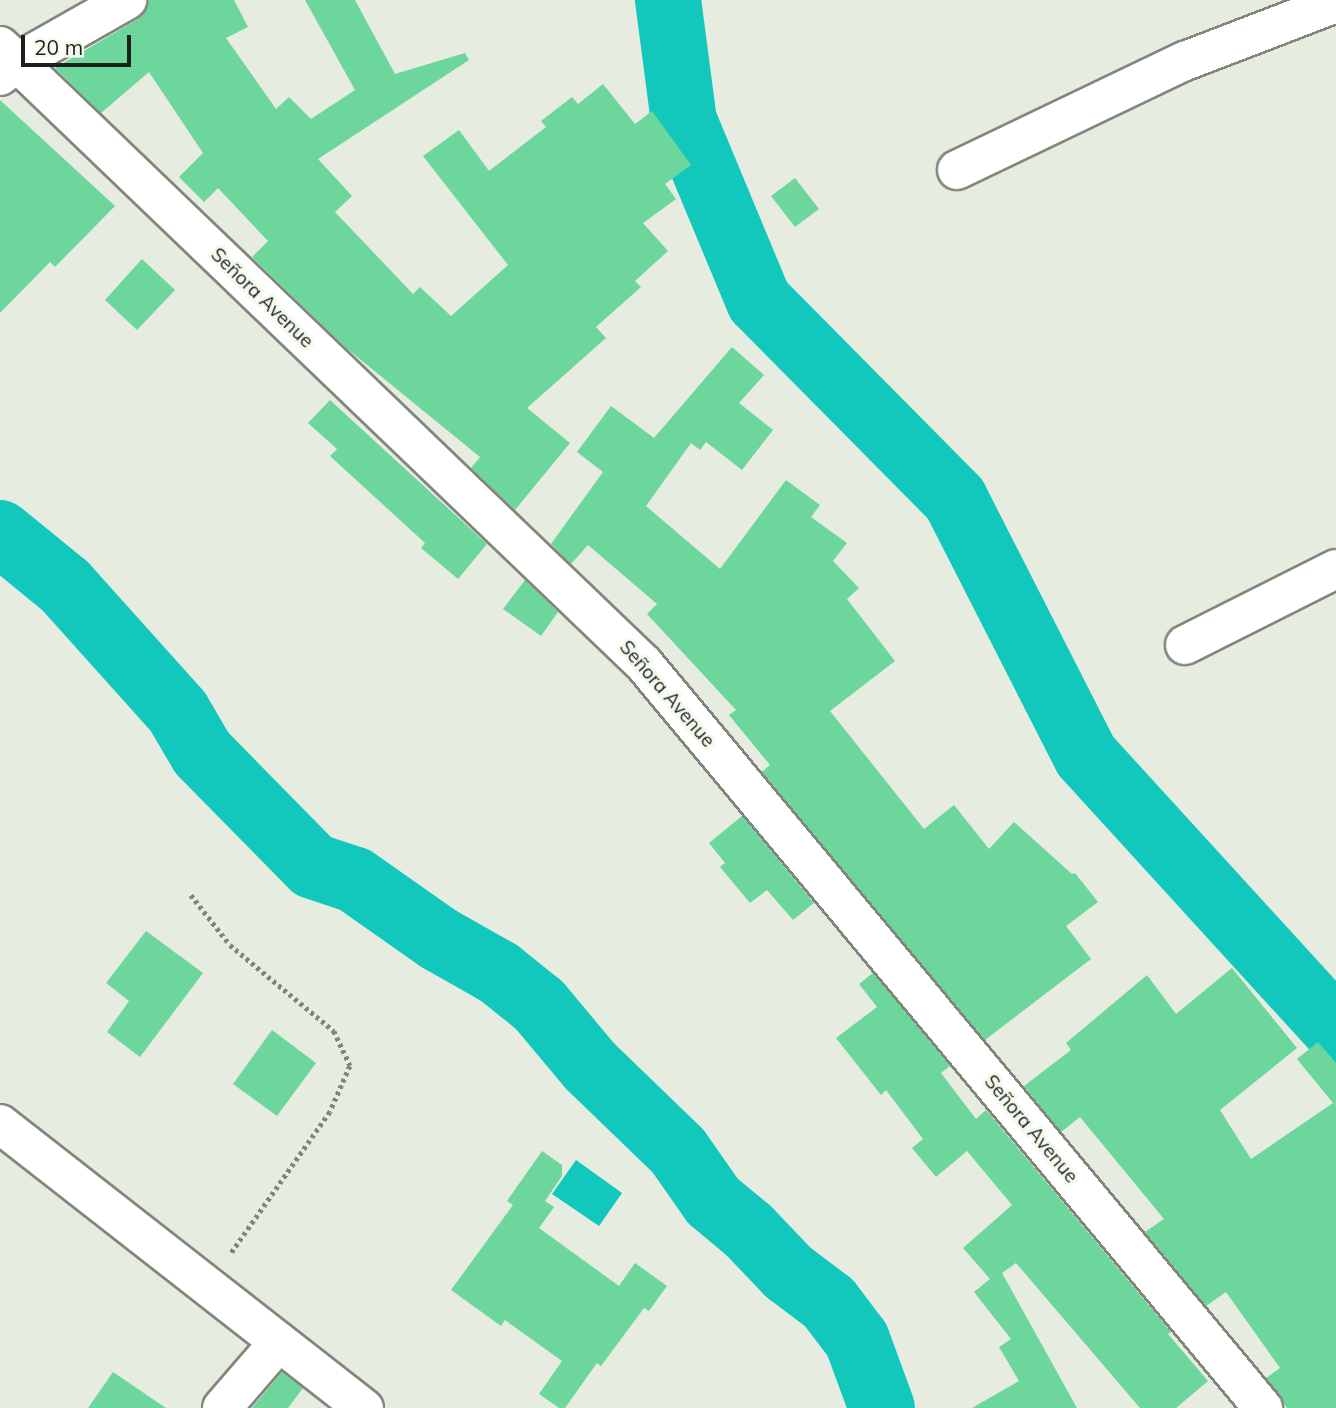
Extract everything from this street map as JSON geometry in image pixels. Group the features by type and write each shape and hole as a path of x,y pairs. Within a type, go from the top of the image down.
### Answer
{"street":[{"path":"5,62 127,0"},
{"path":"957,170 1185,61 1336,4"},
{"name":"Señora Avenue","path":"5,62 644,664 1263,1408"},
{"path":"1185,645 1336,569"},
{"path":"0,1124 364,1408"},
{"path":"222,1408 279,1342"}],"path":[{"path":"191,895 230,945 334,1031 350,1066 330,1112 208,1288"}],"water":[{"path":"576,1160 622,1193 599,1226 552,1194"}],"building":[{"path":"149,0 234,0 248,27 226,38 276,109 289,97 311,119 355,90 305,0 355,0 395,74 465,53 469,60 318,159 352,196 335,212 413,294 420,287 451,316 508,265 423,156 459,130 489,171 546,127 541,121 572,97 578,104 603,84 635,124 652,111 691,165 665,184 676,199 643,223 668,251 635,281 641,287 596,327 606,338 527,408 570,443 515,510 471,468 480,457 345,347 252,257 268,241 218,188 204,202 179,177 203,153 149,72 101,113 55,68 138,19 146,10"},
{"path":"0,100 115,206 55,267 50,262 0,313"},
{"path":"795,178 819,209 795,227 771,196"},
{"path":"142,259 175,290 137,330 105,300"},
{"path":"732,347 764,375 739,403 773,430 742,470 706,442 700,450 691,443 646,506 720,569 786,480 820,505 811,517 847,543 833,561 859,588 847,599 895,661 830,711 924,829 954,805 989,849 1014,822 1072,874 1075,873 1098,902 1066,926 1091,959 985,1040 762,772 770,765 729,715 736,710 647,614 657,604 588,545 571,564 551,544 603,472 577,452 611,406 654,438"},
{"path":"330,400 487,544 458,579 421,548 425,543 330,456 337,449 308,423"},
{"path":"525,580 558,612 541,636 503,609"},
{"path":"742,816 814,903 793,920 767,890 750,903 720,867 725,863 709,843"},
{"path":"146,931 203,973 140,1057 107,1032 129,1001 106,983"},
{"path":"1232,968 1297,1048 1220,1110 1251,1159 1333,1103 1297,1059 1318,1042 1336,1063 1336,1408 1287,1408 1266,1378 1280,1368 1226,1292 1206,1306 1145,1232 1164,1219 1080,1117 1061,1132 1024,1086 1071,1050 1066,1043 1147,975 1176,1014"},
{"path":"873,973 950,1066 941,1073 976,1119 986,1110 1171,1332 1168,1334 1208,1381 1176,1408 1140,1408 1016,1263 1002,1273 1077,1408 972,1408 1019,1381 999,1347 1011,1339 974,1292 990,1279 963,1248 1012,1205 967,1151 936,1177 912,1148 923,1139 886,1090 881,1095 836,1038 877,1007 859,984"},
{"path":"272,1030 316,1063 277,1116 233,1084"},
{"path":"542,1151 562,1165 562,1176 545,1201 554,1207 539,1228 619,1286 635,1263 667,1286 649,1311 644,1308 601,1366 597,1363 565,1408 559,1408 539,1394 562,1361 505,1320 501,1326 451,1290 513,1205 507,1201"},
{"path":"113,1372 166,1408 88,1408"},
{"path":"282,1372 303,1388 288,1408 252,1408"}],"waterway":[{"path":"668,0 684,121 759,301 955,499 1086,756 1336,1030"},
{"path":"0,533 65,586 178,712 202,753 313,866 355,880 439,939 499,973 539,1005 590,1066 678,1151 713,1201 749,1231 788,1272 829,1303 857,1340 882,1408"}]}
